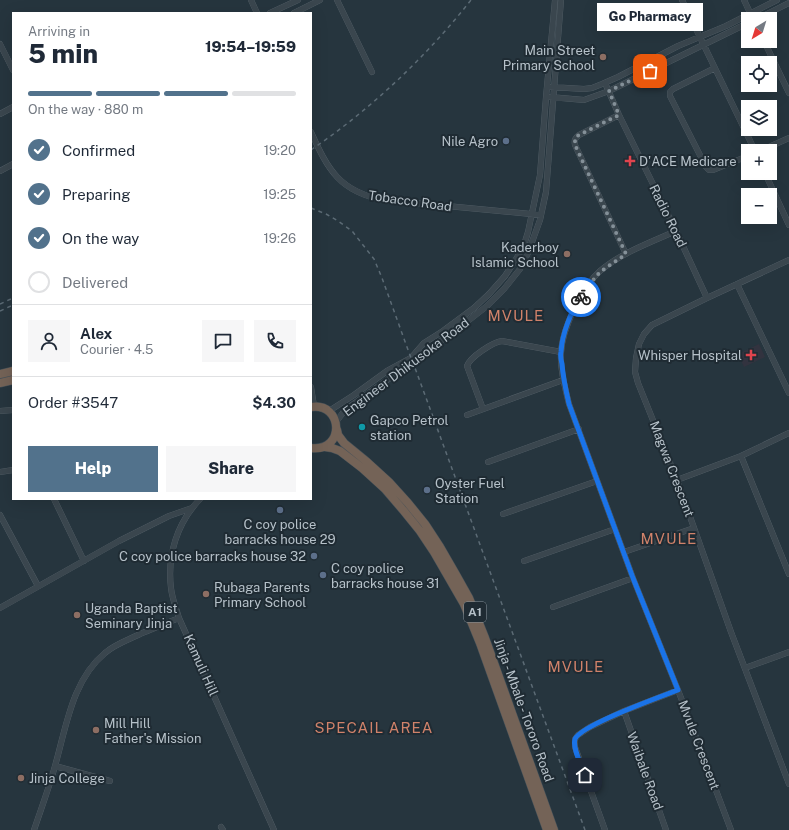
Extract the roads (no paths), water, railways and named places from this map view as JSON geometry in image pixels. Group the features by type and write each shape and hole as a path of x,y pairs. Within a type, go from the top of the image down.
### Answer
{"highway":[{"path":"0,374 12,371"},
{"path":"0,383 12,380"},
{"path":"313,406 320,406 329,411"},
{"name":"A1","path":"329,411 334,416 336,426"},
{"path":"312,448 319,449 331,442 335,437 336,426"},
{"name":"Jinja - Mbale - Tororo Road","path":"336,426 338,435 344,443 389,482 425,524 469,598 486,638 554,830"},
{"name":"Jinja - Mbale - Tororo Road","path":"325,446 340,451 362,468 384,489 404,510 434,552 464,604 480,643 547,830"}],"street":[{"path":"251,0 257,12"},
{"path":"272,12 298,0"},
{"path":"296,12 319,0"},
{"path":"337,0 372,72"},
{"name":"Engineer Dhikusoka Road","path":"329,411 387,371 411,358 424,343 474,308 505,276 518,256 524,245 528,232 540,175 555,0"},
{"name":"Engineer Dhikusoka Road","path":"336,426 345,410 390,378 414,364 428,350 487,306 500,294 520,269 535,236 546,192 562,0"},
{"path":"682,0 752,144"},
{"path":"744,0 750,12"},
{"path":"758,12 776,0"},
{"path":"771,12 789,3"},
{"path":"547,88 592,88 700,36 741,20"},
{"path":"546,97 584,100 609,91 741,26"},
{"path":"0,44 12,68"},
{"path":"767,48 789,93"},
{"path":"715,68 673,89 670,92 670,96 706,167 709,170 714,170 741,159"},
{"name":"Radio Road","path":"605,83 619,115 676,231 706,298"},
{"path":"0,114 12,108"},
{"path":"619,115 579,135 575,138 575,145 626,254"},
{"path":"776,144 789,138"},
{"name":"Tobacco Road","path":"313,143 341,182 358,193 384,200 541,215"},
{"path":"0,171 12,165"},
{"path":"768,180 789,225"},
{"name":"Mvule Crescent","path":"676,231 626,254 600,272 588,286 570,318 564,338 561,352 563,380 569,404 633,578 678,690 731,830"},
{"name":"Magwa Crescent","path":"789,260 706,298 652,325 638,344 635,372 677,480 789,784"},
{"path":"737,284 789,393"},
{"path":"483,409 467,366 472,359 483,350 498,341 502,341 561,352"},
{"path":"467,415 563,380"},
{"path":"0,411 12,410"},
{"path":"488,462 579,429"},
{"path":"677,480 741,456 789,433"},
{"path":"741,456 789,574"},
{"path":"0,472 12,470"},
{"path":"503,514 597,481"},
{"path":"54,500 84,561"},
{"name":"Kamuli Hill","path":"199,500 192,508 178,531 171,555 170,572 173,600 274,830"},
{"path":"0,608 119,541 169,516 192,508"},
{"path":"0,515 38,586"},
{"path":"624,552 694,528"},
{"path":"524,561 615,529"},
{"path":"554,607 633,578"},
{"path":"34,830 55,766 64,731 78,689 84,677 104,653 115,646 180,618"},
{"path":"745,668 789,652"},
{"path":"605,830 575,747 575,739 581,732 590,727 624,711 678,690"},
{"name":"Waibale Road","path":"624,711 666,830"},
{"path":"55,766 110,781"}],"railway":[{"path":"312,149 355,117 397,81 435,42 471,0"},
{"path":"312,208 326,214 352,231 374,259 585,830"},
{"path":"0,304 12,298"},
{"path":"0,311 12,305"}],"place":[{"name":"Main Street Primary School","path":"603,57"},
{"name":"Go Pharmacy","path":"650,71"},
{"name":"Nile Agro","path":"506,141"},
{"name":"D'ACE Medicare","path":"630,161"},
{"name":"Kaderboy Islamic School","path":"567,254"},
{"name":"Whisper Hospital","path":"751,355"},
{"name":"Gapco Petrol station","path":"362,427"},
{"name":"Oyster Fuel Station","path":"427,490"},
{"name":"C coy police barracks house 29","path":"280,510"},
{"name":"C coy police barracks house 32","path":"314,556"},
{"name":"C coy police barracks house 31","path":"323,575"},
{"name":"Rubaga Parents Primary School","path":"206,594"},
{"name":"Uganda Baptist Seminary Jinja","path":"77,615"},
{"name":"Mill Hill Father's Mission","path":"96,730"},
{"name":"Jinja College","path":"21,778"}],"district":[{"name":"MVULE","path":"516,315"},
{"name":"MVULE","path":"669,538"},
{"name":"MVULE","path":"576,666"},
{"name":"SPECAIL AREA","path":"374,727"}]}
